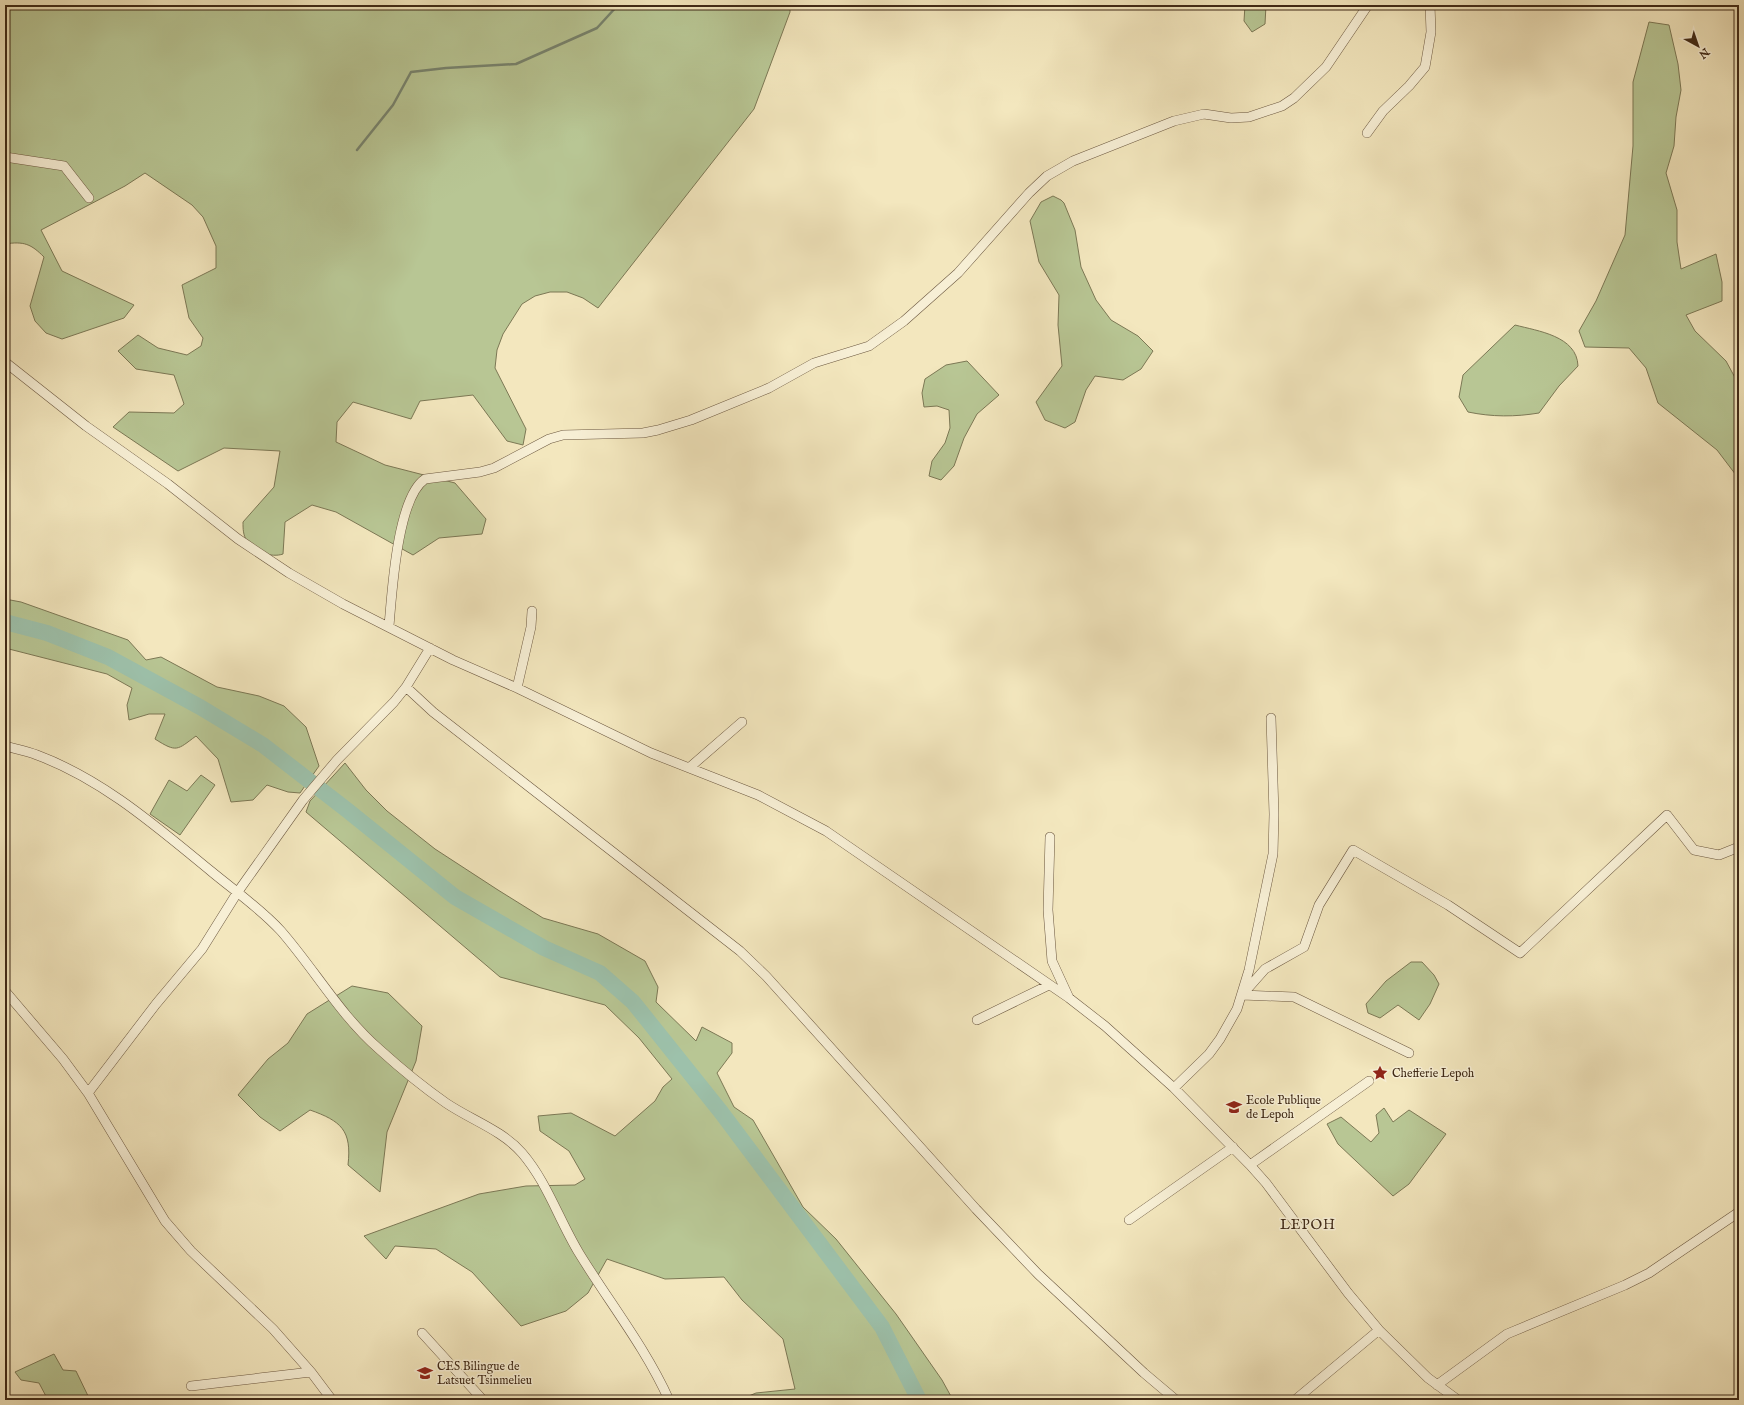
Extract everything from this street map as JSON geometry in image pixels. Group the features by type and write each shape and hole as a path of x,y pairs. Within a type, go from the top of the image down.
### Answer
{"street":[{"path":"389,626 395,565 404,519 415,491 419,484 425,480 480,472 494,468 549,439 563,435 644,433 658,430 691,420 769,388 814,363 870,346 904,321 958,273 1029,192 1047,176 1073,161 1174,121 1204,114 1231,118 1250,117 1282,106 1294,98 1326,67 1368,5"},
{"path":"1367,133 1382,111 1409,86 1425,67 1431,32 1430,5"},
{"path":"5,157 64,166 89,198"},
{"path":"5,362 86,426 250,547 289,573 343,604 389,626 453,660 517,688 651,753 758,795 826,831 1069,998 1105,1026 1174,1088 1250,1165 1266,1183 1343,1287 1379,1330 1410,1362 1437,1385 1458,1400"},
{"path":"517,688 531,626 532,611"},
{"path":"88,1093 156,1004 202,949 237,893 303,800 337,760 368,730 406,687 430,648"},
{"path":"406,687 433,712 740,951 766,976 976,1209 1032,1268 1144,1373 1176,1400"},
{"path":"1174,1088 1209,1054 1220,1039 1237,1009 1242,995 1256,940 1273,854 1274,814 1271,718"},
{"path":"689,768 742,722"},
{"path":"5,746 36,754 66,767 115,796 153,823 279,930 303,959 344,1014 378,1049 447,1103 513,1143 523,1154 548,1193 562,1224 580,1255 636,1339 669,1400"},
{"path":"1242,995 1265,969 1304,947 1319,905 1353,850 1448,905 1520,953 1667,815 1694,850 1719,855 1739,847"},
{"path":"1050,837 1048,910 1052,961 1069,998"},
{"path":"977,1020 1049,985"},
{"path":"5,992 63,1059 88,1093 165,1221 191,1251 273,1329 311,1372 332,1400"},
{"path":"1242,995 1294,997 1409,1053"},
{"path":"1250,1165 1369,1081"},
{"path":"1130,1220 1233,1148"},
{"path":"1437,1385 1507,1334 1625,1285 1650,1273 1739,1212"},
{"path":"1296,1400 1379,1330"},
{"path":"422,1332 483,1400"},
{"path":"191,1386 311,1372"}],"green space":[{"path":"5,5 790,5 790,12 754,109 598,308 583,298 567,292 550,292 535,296 522,304 503,334 497,350 495,368 526,429 523,445 507,441 473,395 420,401 411,419 353,402 337,422 336,442 385,465 455,483 486,519 482,534 439,538 413,555 336,512 312,505 285,522 283,554 268,555 258,551 250,545 244,534 243,522 274,487 280,451 224,448 178,471 113,427 129,412 174,413 184,404 174,375 136,369 118,351 138,335 158,348 187,355 201,346 203,338 189,318 182,285 216,268 216,246 203,217 192,205 145,173 125,186 41,230 62,271 134,305 124,318 62,339 46,333 35,321 30,306 44,257 27,244 5,244"},
{"path":"1245,5 1266,5 1265,24 1252,32 1244,21"},
{"path":"1649,22 1669,25 1678,64 1681,90 1676,117 1674,146 1666,173 1677,210 1677,242 1681,269 1716,254 1722,282 1722,301 1686,315 1695,331 1726,361 1739,385 1739,479 1717,450 1658,403 1646,368 1629,348 1585,347 1579,331 1596,301 1625,235 1633,146 1633,82"},
{"path":"1053,196 1064,203 1075,230 1081,267 1096,300 1111,320 1138,336 1153,351 1141,369 1123,380 1095,376 1086,390 1075,422 1065,428 1045,420 1036,402 1062,366 1058,325 1059,295 1039,262 1030,221 1041,202"},
{"path":"1515,325 1555,336 1564,341 1576,356 1578,366 1559,386 1539,413 1504,416 1468,412 1459,397 1463,375"},
{"path":"967,361 999,395 977,414 964,438 954,466 941,480 929,476 932,461 945,443 950,428 949,410 937,406 924,407 922,393 925,379 946,365"},
{"path":"5,599 21,602 128,640 146,660 161,657 217,687 259,696 284,706 306,727 319,766 300,793 288,792 267,785 253,800 231,802 218,759 196,736 180,747 173,748 155,739 165,714 149,714 129,720 127,705 132,688 107,674 5,648"},
{"path":"345,763 366,790 387,811 435,849 543,918 598,934 645,961 658,987 656,1002 696,1041 702,1027 732,1043 732,1053 717,1073 734,1107 753,1120 803,1207 836,1239 896,1314 942,1380 953,1400 739,1400 756,1393 795,1389 783,1339 742,1300 724,1277 665,1279 607,1259 588,1293 566,1311 521,1326 472,1272 436,1249 395,1246 386,1259 364,1236 479,1194 526,1186 575,1185 585,1179 569,1151 540,1131 538,1116 571,1113 615,1136 655,1101 663,1087 672,1079 639,1038 605,1005 500,977 306,812 310,801"},
{"path":"201,775 215,785 180,835 150,814 169,780 187,791"},
{"path":"1411,962 1422,962 1434,975 1439,984 1430,1004 1419,1020 1398,1005 1380,1018 1368,1013 1366,1004 1386,981"},
{"path":"352,986 388,993 422,1026 416,1061 387,1132 380,1192 348,1165 349,1153 346,1135 342,1128 330,1118 310,1110 280,1131 260,1117 238,1095 268,1059 288,1043 307,1014"},
{"path":"1384,1108 1393,1122 1409,1110 1446,1134 1409,1184 1393,1196 1338,1144 1327,1124 1341,1117 1371,1142 1379,1133 1376,1115"},
{"path":"54,1354 63,1370 76,1371 90,1400 48,1400 39,1383 21,1380 15,1372"}],"waterway":[{"path":"357,150 393,105 411,72 446,68 516,64 597,28 618,5"},
{"path":"5,622 47,633 108,657 200,707 263,745 455,897 544,948 600,973 633,1002 721,1112 882,1327 919,1400"}],"place":[{"name":"Chefferie Lepoh","path":"1380,1073"},
{"name":"Ecole Publique de Lepoh","path":"1234,1107"},
{"name":"CES Bilingue de Latsuet Tsinmelieu","path":"425,1373"}],"district":[{"name":"LEPOH","path":"1308,1224"}]}
